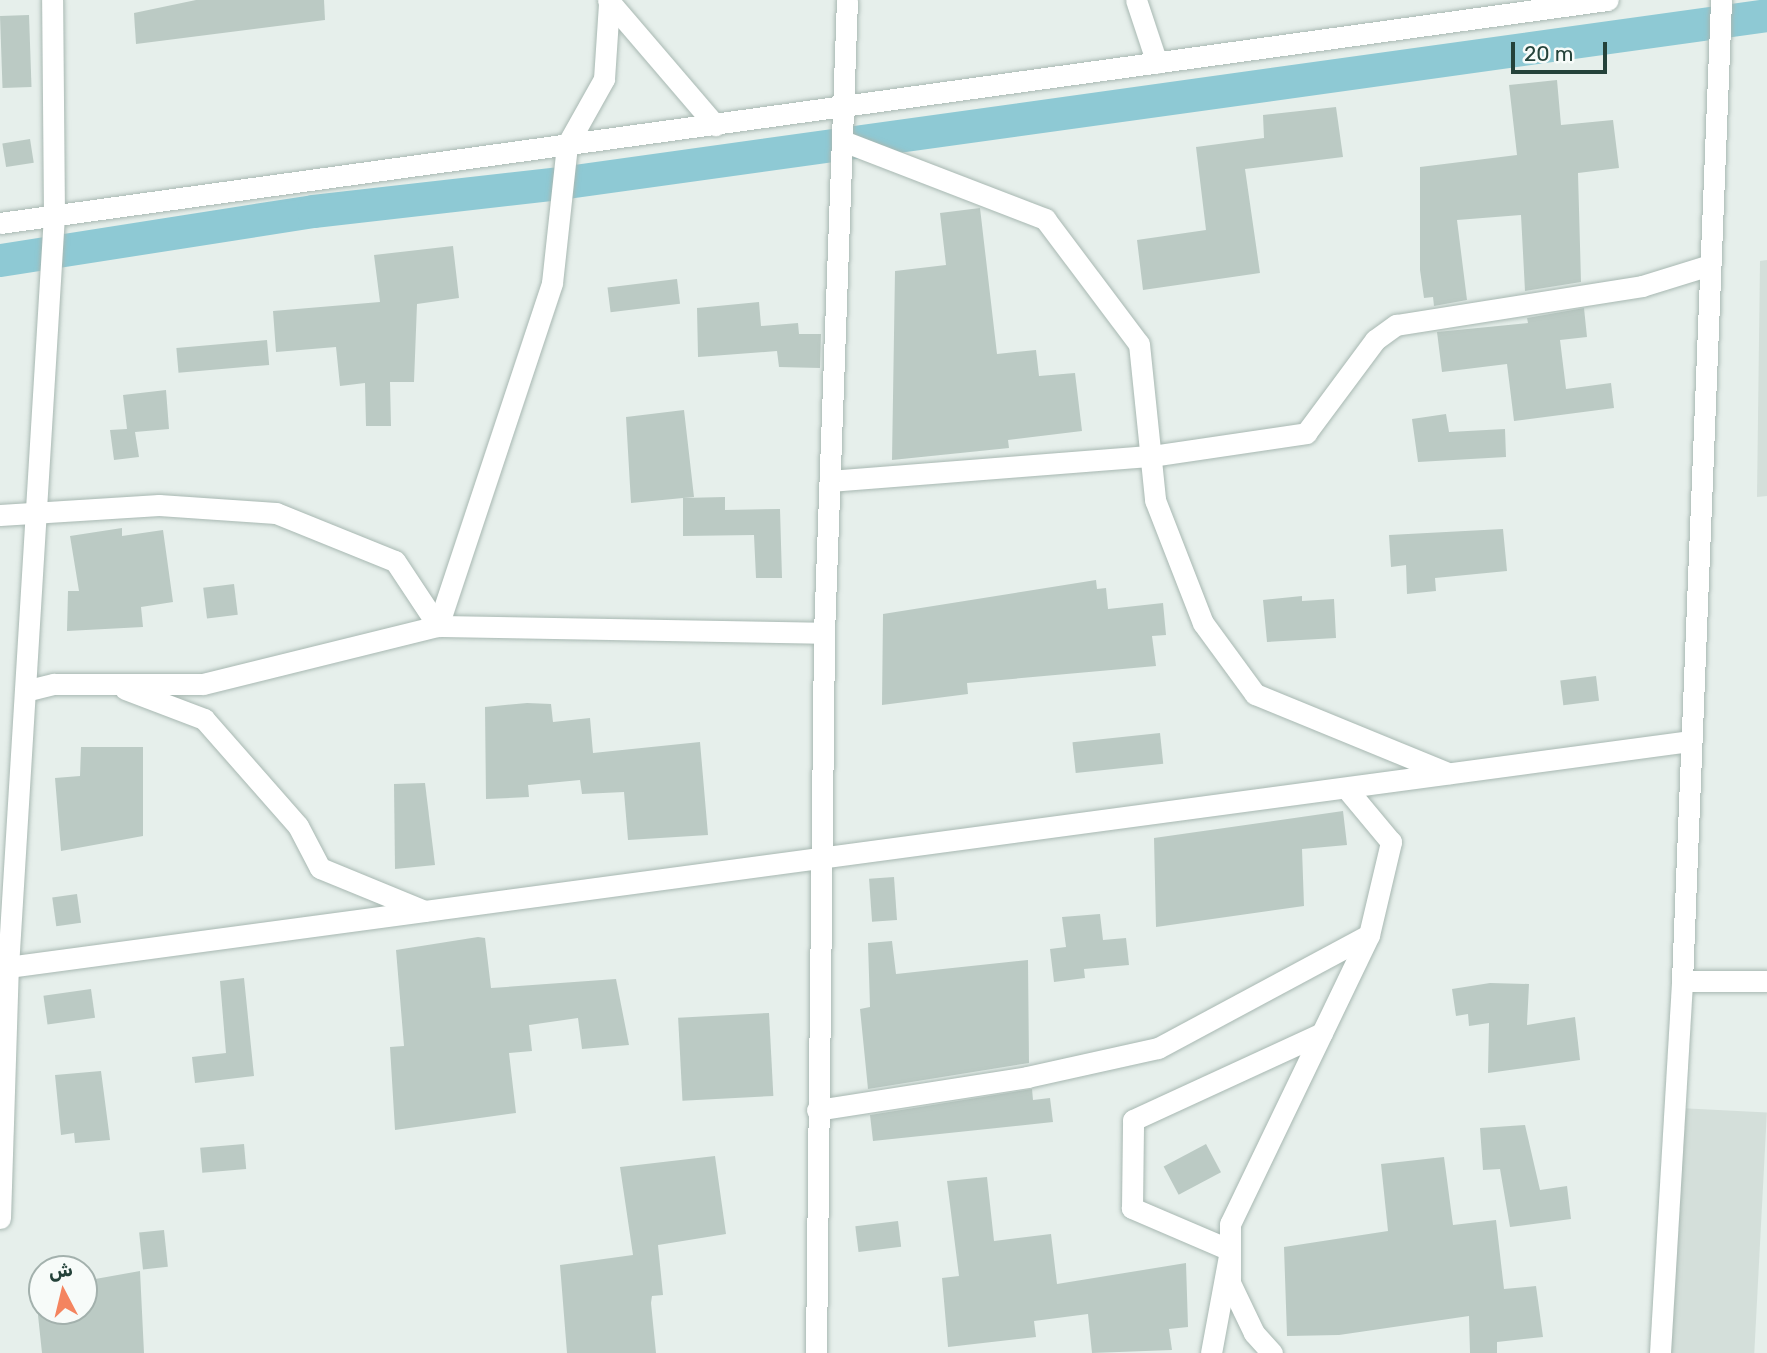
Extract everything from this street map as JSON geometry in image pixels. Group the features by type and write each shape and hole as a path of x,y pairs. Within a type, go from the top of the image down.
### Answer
{"street":[{"path":"0,1218 8,967 54,215 52,0"},
{"path":"816,1353 817,1110 826,856 824,633 847,0"},
{"path":"1136,0 1157,63"},
{"path":"0,223 1608,0"},
{"path":"1660,1353 1682,981 1721,0"},
{"path":"608,2 715,125"},
{"path":"438,626 552,283 567,145 604,79 608,2"},
{"path":"842,141 1045,219 1139,344 1155,500 1203,623 1255,694 1450,774"},
{"path":"830,481 1151,456 1306,433 1375,340 1396,325 1642,286 1710,265"},
{"path":"0,515 36,509 159,505 276,513 394,561 438,626"},
{"path":"24,691 110,684 203,684 438,626 824,633"},
{"path":"110,684 204,719 298,826 320,868 425,911"},
{"path":"8,967 1691,741"},
{"path":"1272,1353 1254,1333 1230,1283 1230,1224 1369,935 1391,842 1346,788"},
{"path":"817,1110 1027,1077 1158,1048 1369,935"},
{"path":"1682,981 1767,981"},
{"path":"1230,1250 1132,1208 1133,1120 1322,1032"},
{"path":"1211,1353 1230,1250"}],"shaded area":[{"path":"1767,260 1767,496 1757,497 1760,261"},
{"path":"1679,1108 1767,1113 1754,1353 1666,1353"}],"building":[{"path":"196,0 324,0 325,20 136,44 134,13"},
{"path":"29,15 32,87 3,88 0,16"},
{"path":"1557,80 1561,125 1613,120 1619,168 1578,173 1581,282 1525,291 1521,215 1457,220 1467,300 1434,306 1433,297 1424,298 1420,270 1420,167 1517,155 1509,85"},
{"path":"1336,107 1343,157 1245,169 1260,273 1143,290 1137,240 1206,230 1196,147 1264,138 1263,115"},
{"path":"30,139 34,163 6,167 2,143"},
{"path":"980,208 997,354 1036,350 1039,376 1075,373 1082,431 1008,440 1009,448 892,460 895,271 946,265 940,213"},
{"path":"453,246 459,298 417,304 414,382 390,382 391,426 366,426 365,383 340,386 336,347 276,352 273,311 380,302 374,255"},
{"path":"677,279 680,304 611,312 608,288"},
{"path":"759,302 761,326 798,323 799,334 821,334 820,368 779,367 777,351 698,357 697,308"},
{"path":"1584,308 1587,337 1560,340 1566,389 1611,383 1614,408 1514,421 1507,364 1442,372 1437,332 1528,323 1527,318"},
{"path":"267,340 269,365 179,373 176,348"},
{"path":"166,390 169,429 135,432 139,457 114,460 110,430 127,429 123,395"},
{"path":"684,410 694,497 631,503 626,417"},
{"path":"1446,414 1449,432 1505,429 1506,457 1418,462 1412,419"},
{"path":"725,497 725,510 780,509 782,578 756,578 754,535 683,536 683,498"},
{"path":"122,528 122,536 163,530 173,602 141,607 143,627 67,631 68,591 79,591 70,536"},
{"path":"1503,529 1507,571 1435,578 1436,591 1407,594 1406,565 1391,567 1389,535"},
{"path":"1096,580 1097,589 1106,588 1108,609 1163,603 1166,635 1152,636 1156,666 967,683 968,694 882,705 883,614"},
{"path":"234,584 238,615 207,619 203,588"},
{"path":"1302,596 1302,601 1334,599 1336,638 1267,642 1263,600"},
{"path":"1596,676 1599,701 1563,705 1560,680"},
{"path":"551,704 553,722 590,718 593,753 700,742 708,835 628,840 624,792 582,794 580,780 528,785 529,797 486,799 485,707"},
{"path":"1160,733 1163,764 1076,773 1072,742"},
{"path":"81,747 143,747 143,836 61,851 55,778 80,776"},
{"path":"425,783 435,865 395,869 394,784"},
{"path":"1343,811 1347,845 1302,849 1304,906 1156,927 1154,838"},
{"path":"894,877 897,920 872,922 869,879"},
{"path":"77,894 81,923 56,926 52,897"},
{"path":"1100,914 1103,940 1126,938 1129,965 1084,969 1085,978 1054,982 1050,949 1066,947 1062,917"},
{"path":"485,938 491,988 616,979 629,1045 582,1049 578,1018 529,1025 532,1051 509,1053 516,1113 395,1130 390,1047 404,1046 396,950"},
{"path":"892,941 896,974 1028,960 1029,1063 868,1089 860,1009 870,1007 868,943"},
{"path":"244,978 254,1076 195,1083 192,1057 226,1053 220,981"},
{"path":"1490,983 1529,984 1527,1025 1575,1017 1580,1060 1488,1073 1489,1023 1469,1026 1468,1014 1456,1016 1452,989"},
{"path":"91,989 95,1018 48,1024 43,996"},
{"path":"769,1013 773,1096 682,1101 678,1018"},
{"path":"101,1071 110,1140 75,1143 74,1133 61,1135 55,1075"},
{"path":"1032,1089 1033,1100 1050,1098 1053,1122 873,1141 870,1115"},
{"path":"1525,1125 1540,1190 1567,1186 1571,1219 1510,1227 1500,1169 1483,1170 1480,1128"},
{"path":"244,1144 246,1169 202,1173 200,1148"},
{"path":"1206,1144 1221,1172 1179,1195 1164,1167"},
{"path":"715,1156 726,1234 658,1245 663,1295 652,1296 651,1303 656,1353 567,1353 560,1265 633,1255 620,1167"},
{"path":"1444,1157 1453,1225 1496,1220 1504,1289 1536,1286 1543,1337 1497,1342 1497,1353 1470,1353 1469,1316 1339,1335 1287,1336 1284,1247 1388,1231 1381,1164"},
{"path":"987,1177 994,1241 1051,1234 1057,1284 1186,1263 1188,1327 1169,1329 1172,1350 1092,1353 1088,1314 1034,1321 1036,1337 948,1347 942,1278 959,1276 947,1181"},
{"path":"898,1221 901,1247 858,1252 855,1226"},
{"path":"164,1230 168,1267 143,1269 139,1233"},
{"path":"140,1271 144,1353 42,1353 39,1325 98,1325 98,1278"}],"waterway":[{"path":"0,260 313,211 567,182 1767,15"}]}
